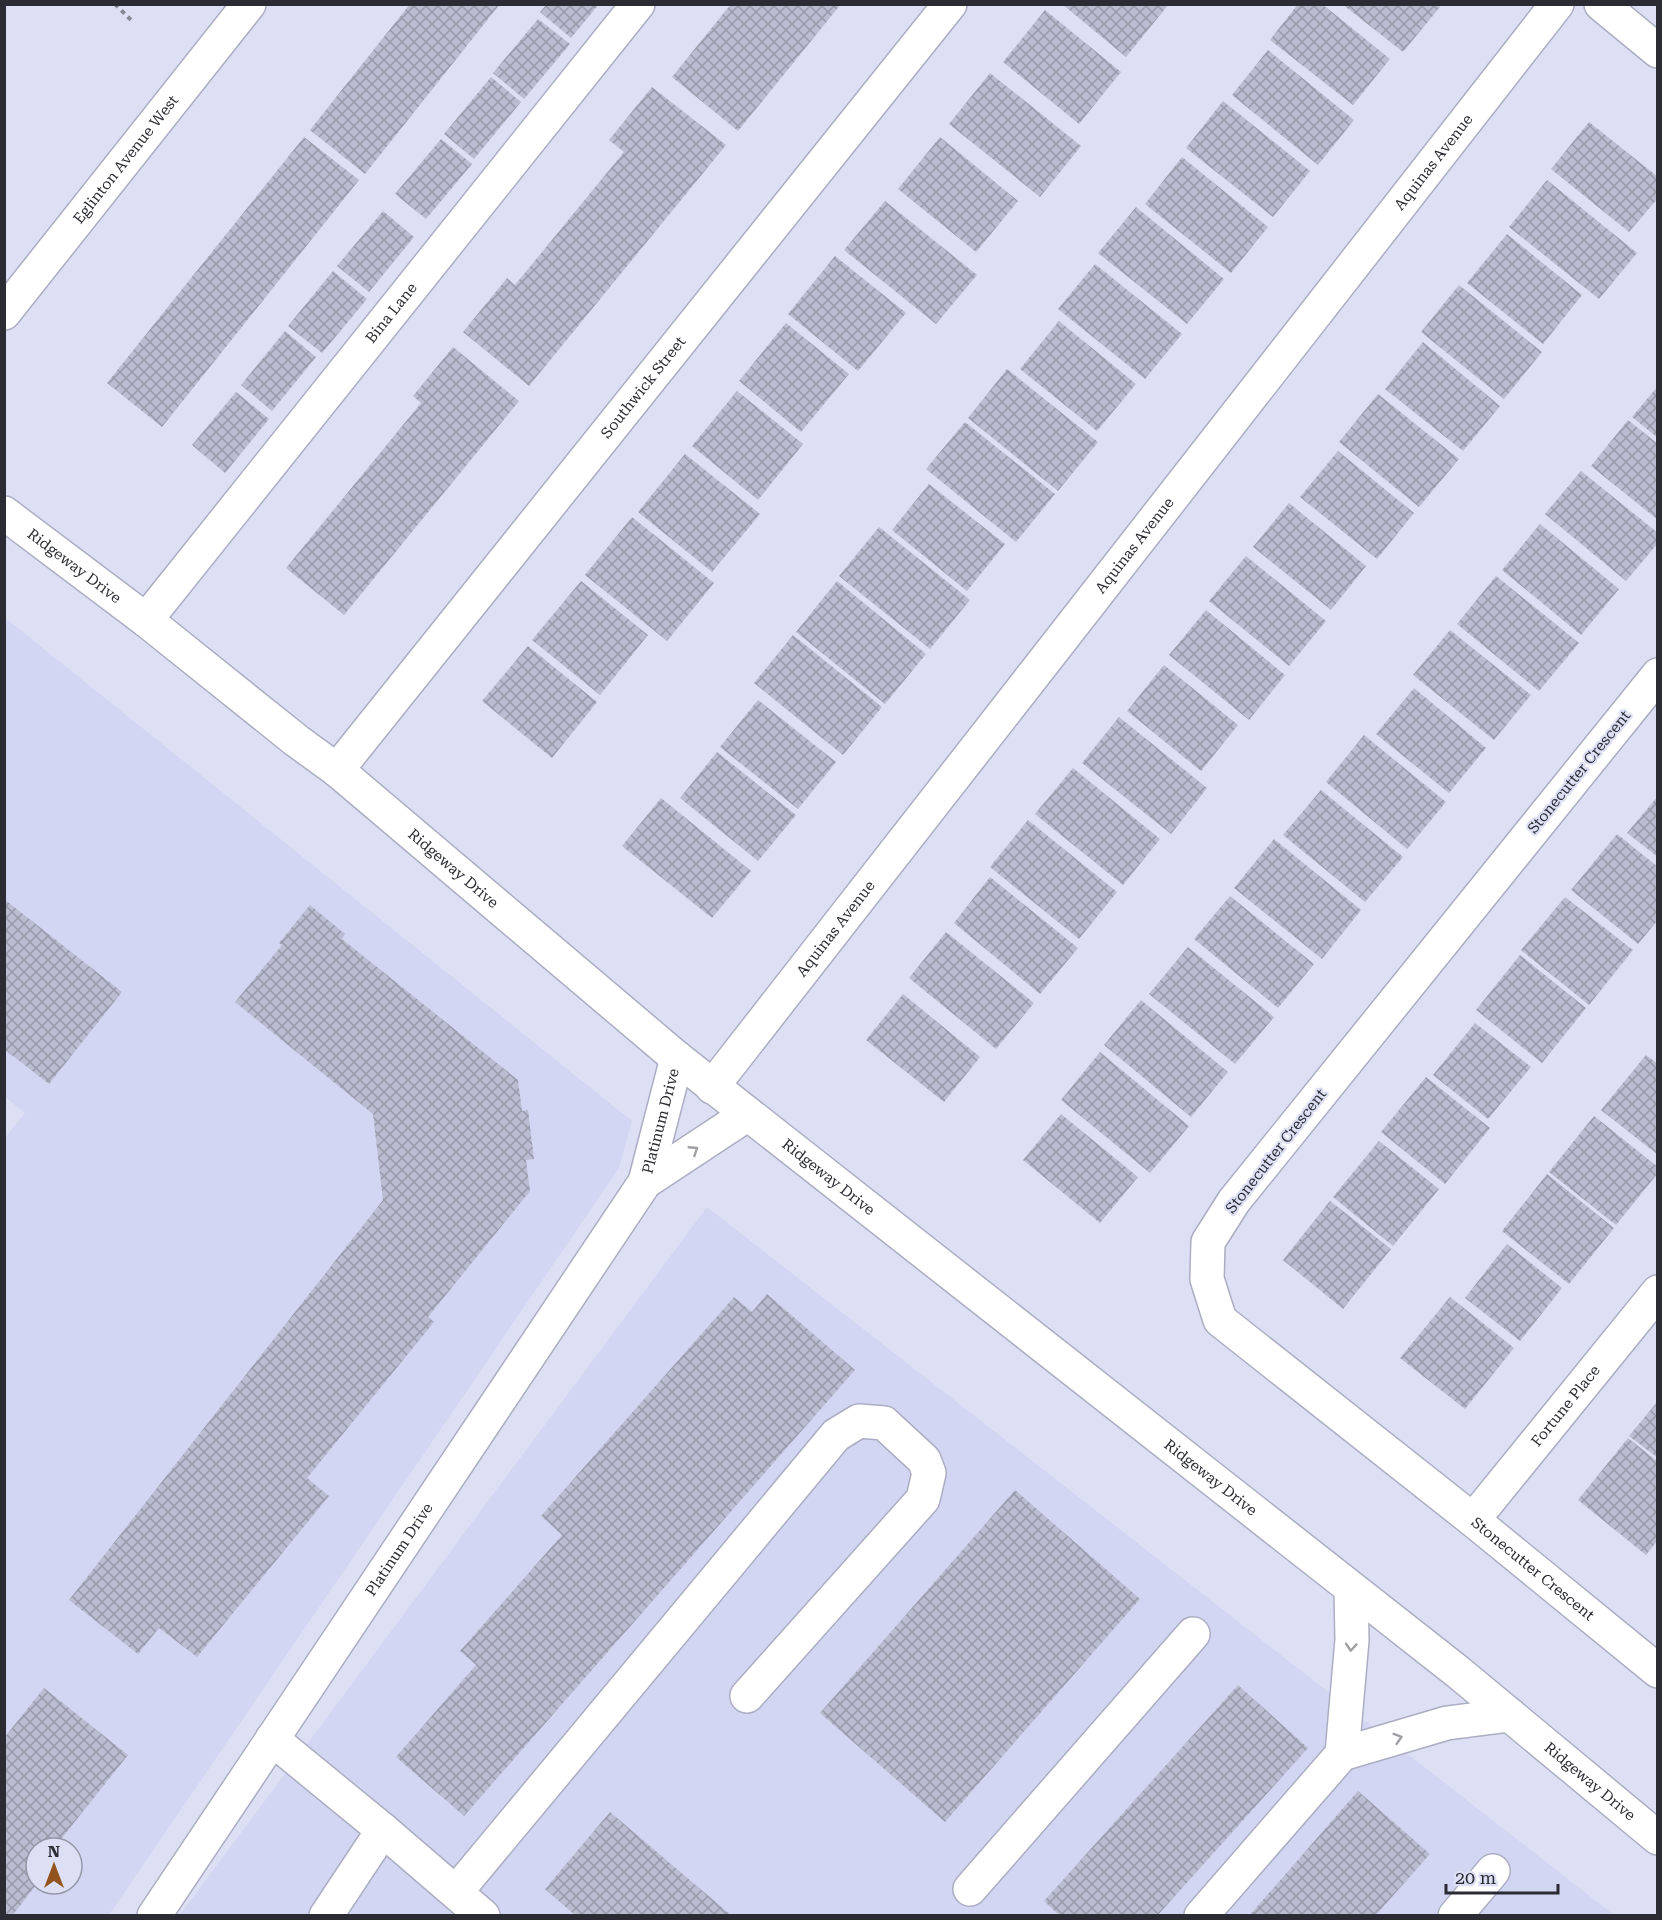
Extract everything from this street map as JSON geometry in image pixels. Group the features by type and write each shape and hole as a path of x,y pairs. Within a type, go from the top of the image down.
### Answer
{"street":[{"name":"Eglinton Avenue West","path":"4,313 249,4"},
{"name":"Bina Lane","path":"146,620 638,4"},
{"name":"Southwick Street","path":"337,770 950,4"},
{"name":"Aquinas Avenue","path":"712,1087 1557,4"},
{"path":"1601,4 1658,51"},
{"name":"Ridgeway Drive","path":"4,513 146,620 297,741 337,770 676,1058 1510,1715 1658,1838"},
{"name":"Stonecutter Crescent","path":"1658,675 1241,1191 1208,1242 1207,1279 1220,1320 1473,1520 1658,1671"},
{"name":"Platinum Drive","path":"154,1916 645,1182 676,1058"},
{"name":"Platinum Drive","path":"645,1182 748,1114"},
{"name":"Fortune Place","path":"1473,1520 1658,1292"},
{"path":"456,1892 836,1435 858,1421 884,1423 924,1460 929,1473 923,1499 747,1696"},
{"path":"1342,1754 1352,1640 1351,1589"},
{"path":"969,1888 1193,1634"},
{"path":"1201,1916 1342,1754 1447,1723 1510,1715"},
{"path":"273,1739 483,1916"},
{"path":"326,1916 383,1830"},
{"path":"1455,1916 1493,1871"}],"path":[{"path":"115,4 132,21"}],"shaded area":[{"path":"4,617 632,1121 619,1168 109,1915 5,1915 4,1139 25,1113 4,1096"},
{"path":"707,1207 1614,1915 179,1916"}],"building":[{"path":"410,4 500,4 365,174 310,130"},
{"path":"547,4 599,4 571,38 540,12"},
{"path":"731,4 841,4 738,131 672,77"},
{"path":"1062,4 1169,4 1126,57"},
{"path":"1298,4 1322,4 1390,59 1353,105 1270,40"},
{"path":"1342,4 1437,4 1440,7 1403,52"},
{"path":"1045,10 1121,72 1079,124 1003,62"},
{"path":"538,19 570,44 524,99 493,73"},
{"path":"1268,50 1354,120 1318,165 1232,95"},
{"path":"990,73 1081,146 1040,197 949,124"},
{"path":"491,77 521,102 474,159 444,134"},
{"path":"652,87 726,145 529,386 463,332 507,278 515,285 624,152 609,140"},
{"path":"1223,101 1310,171 1273,217 1186,148"},
{"path":"1589,122 1658,177 1658,198 1629,232 1551,169"},
{"path":"304,137 359,180 162,427 107,383"},
{"path":"940,137 1018,201 976,252 898,189"},
{"path":"441,139 472,164 426,219 395,194"},
{"path":"1182,157 1268,227 1231,273 1145,204"},
{"path":"1547,180 1637,253 1599,299 1509,227"},
{"path":"885,201 977,275 936,324 844,250"},
{"path":"1136,207 1224,279 1187,324 1098,253"},
{"path":"383,211 414,237 369,292 337,266"},
{"path":"1507,234 1582,295 1543,344 1467,283"},
{"path":"835,256 906,313 858,371 788,314"},
{"path":"1095,264 1182,334 1145,379 1058,309"},
{"path":"333,271 367,299 322,353 288,326"},
{"path":"1459,285 1542,352 1504,399 1421,332"},
{"path":"1059,321 1136,384 1097,431 1020,369"},
{"path":"786,323 849,374 801,432 739,381"},
{"path":"285,331 316,357 272,411 241,385"},
{"path":"1423,342 1500,406 1463,451 1385,389"},
{"path":"453,347 519,401 344,615 286,568 421,403 413,396"},
{"path":"1007,369 1098,442 1058,491 968,418"},
{"path":"1658,386 1658,438 1632,417"},
{"path":"737,391 803,444 758,500 692,446"},
{"path":"236,392 269,419 225,473 192,445"},
{"path":"1378,394 1459,459 1419,507 1339,442"},
{"path":"1628,420 1658,444 1658,520 1591,466"},
{"path":"965,422 1055,494 1016,542 926,469"},
{"path":"1338,451 1414,513 1377,559 1300,497"},
{"path":"685,454 760,514 712,572 638,512"},
{"path":"1581,471 1658,533 1658,543 1626,581 1545,514"},
{"path":"929,484 1005,544 967,591 892,530"},
{"path":"1289,503 1366,566 1331,610 1253,547"},
{"path":"632,517 714,583 667,641 585,575"},
{"path":"1540,524 1619,589 1581,635 1502,570"},
{"path":"879,527 970,600 930,649 839,576"},
{"path":"1246,556 1326,621 1289,666 1209,601"},
{"path":"1496,576 1579,643 1539,691 1457,624"},
{"path":"581,581 648,635 600,695 532,640"},
{"path":"837,581 926,654 885,704 796,632"},
{"path":"1206,610 1285,675 1249,720 1169,655"},
{"path":"1450,630 1531,695 1494,740 1413,675"},
{"path":"793,635 882,707 843,755 754,683"},
{"path":"528,646 597,702 552,758 482,701"},
{"path":"1164,665 1238,725 1201,771 1127,711"},
{"path":"1414,688 1486,748 1449,793 1376,734"},
{"path":"758,700 836,762 798,809 720,747"},
{"path":"1119,717 1207,788 1171,834 1082,763"},
{"path":"1364,735 1446,802 1407,849 1326,782"},
{"path":"717,752 796,815 758,861 680,798"},
{"path":"1073,768 1160,839 1123,885 1035,814"},
{"path":"1321,790 1403,857 1365,902 1283,835"},
{"path":"1658,796 1658,857 1627,833"},
{"path":"661,798 751,871 712,918 622,846"},
{"path":"1028,820 1117,892 1079,939 990,867"},
{"path":"1617,834 1658,867 1658,920 1638,944 1571,890"},
{"path":"1274,839 1361,910 1322,959 1234,888"},
{"path":"990,877 1078,948 1040,994 954,923"},
{"path":"1230,896 1314,964 1278,1008 1194,939"},
{"path":"1565,897 1633,950 1589,1005 1521,950"},
{"path":"4,899 122,992 49,1084 4,1049"},
{"path":"310,905 345,934 342,939 518,1080 522,1111 528,1110 534,1159 526,1160 530,1191 428,1317 434,1322 307,1478 329,1496 197,1657 159,1628 138,1654 69,1600 383,1200 373,1114 235,1002 282,945 279,943"},
{"path":"946,932 1034,1003 996,1049 909,978"},
{"path":"1188,947 1274,1017 1235,1064 1149,994"},
{"path":"1520,955 1586,1008 1542,1063 1476,1010"},
{"path":"903,994 980,1057 944,1102 866,1040"},
{"path":"1141,1000 1228,1072 1191,1117 1104,1045"},
{"path":"1475,1023 1531,1067 1488,1119 1433,1075"},
{"path":"1100,1052 1189,1126 1150,1173 1061,1100"},
{"path":"1646,1055 1658,1064 1658,1155 1601,1110"},
{"path":"1426,1077 1490,1128 1445,1184 1381,1132"},
{"path":"1061,1114 1138,1177 1100,1223 1023,1160"},
{"path":"1594,1116 1658,1167 1658,1173 1616,1225 1549,1172"},
{"path":"1379,1141 1439,1189 1393,1246 1333,1197"},
{"path":"1547,1174 1614,1228 1569,1284 1502,1231"},
{"path":"1330,1201 1391,1249 1343,1309 1283,1260"},
{"path":"1507,1244 1562,1288 1520,1341 1465,1298"},
{"path":"767,1294 855,1370 464,1816 396,1757 476,1665 460,1651 562,1535 541,1516 734,1297 752,1312"},
{"path":"1450,1297 1514,1348 1465,1409 1400,1358"},
{"path":"1658,1401 1658,1458 1629,1436"},
{"path":"1628,1438 1658,1462 1658,1540 1646,1555 1578,1500"},
{"path":"1015,1490 1140,1599 945,1822 820,1713"},
{"path":"1238,1685 1308,1748 1157,1916 1060,1916 1044,1901"},
{"path":"44,1688 128,1755 64,1836 24,1836 24,1896 27,1896 12,1916 4,1916 4,1738"},
{"path":"1358,1791 1430,1854 1375,1916 1249,1916"},
{"path":"610,1812 732,1916 576,1916 545,1889"}]}
